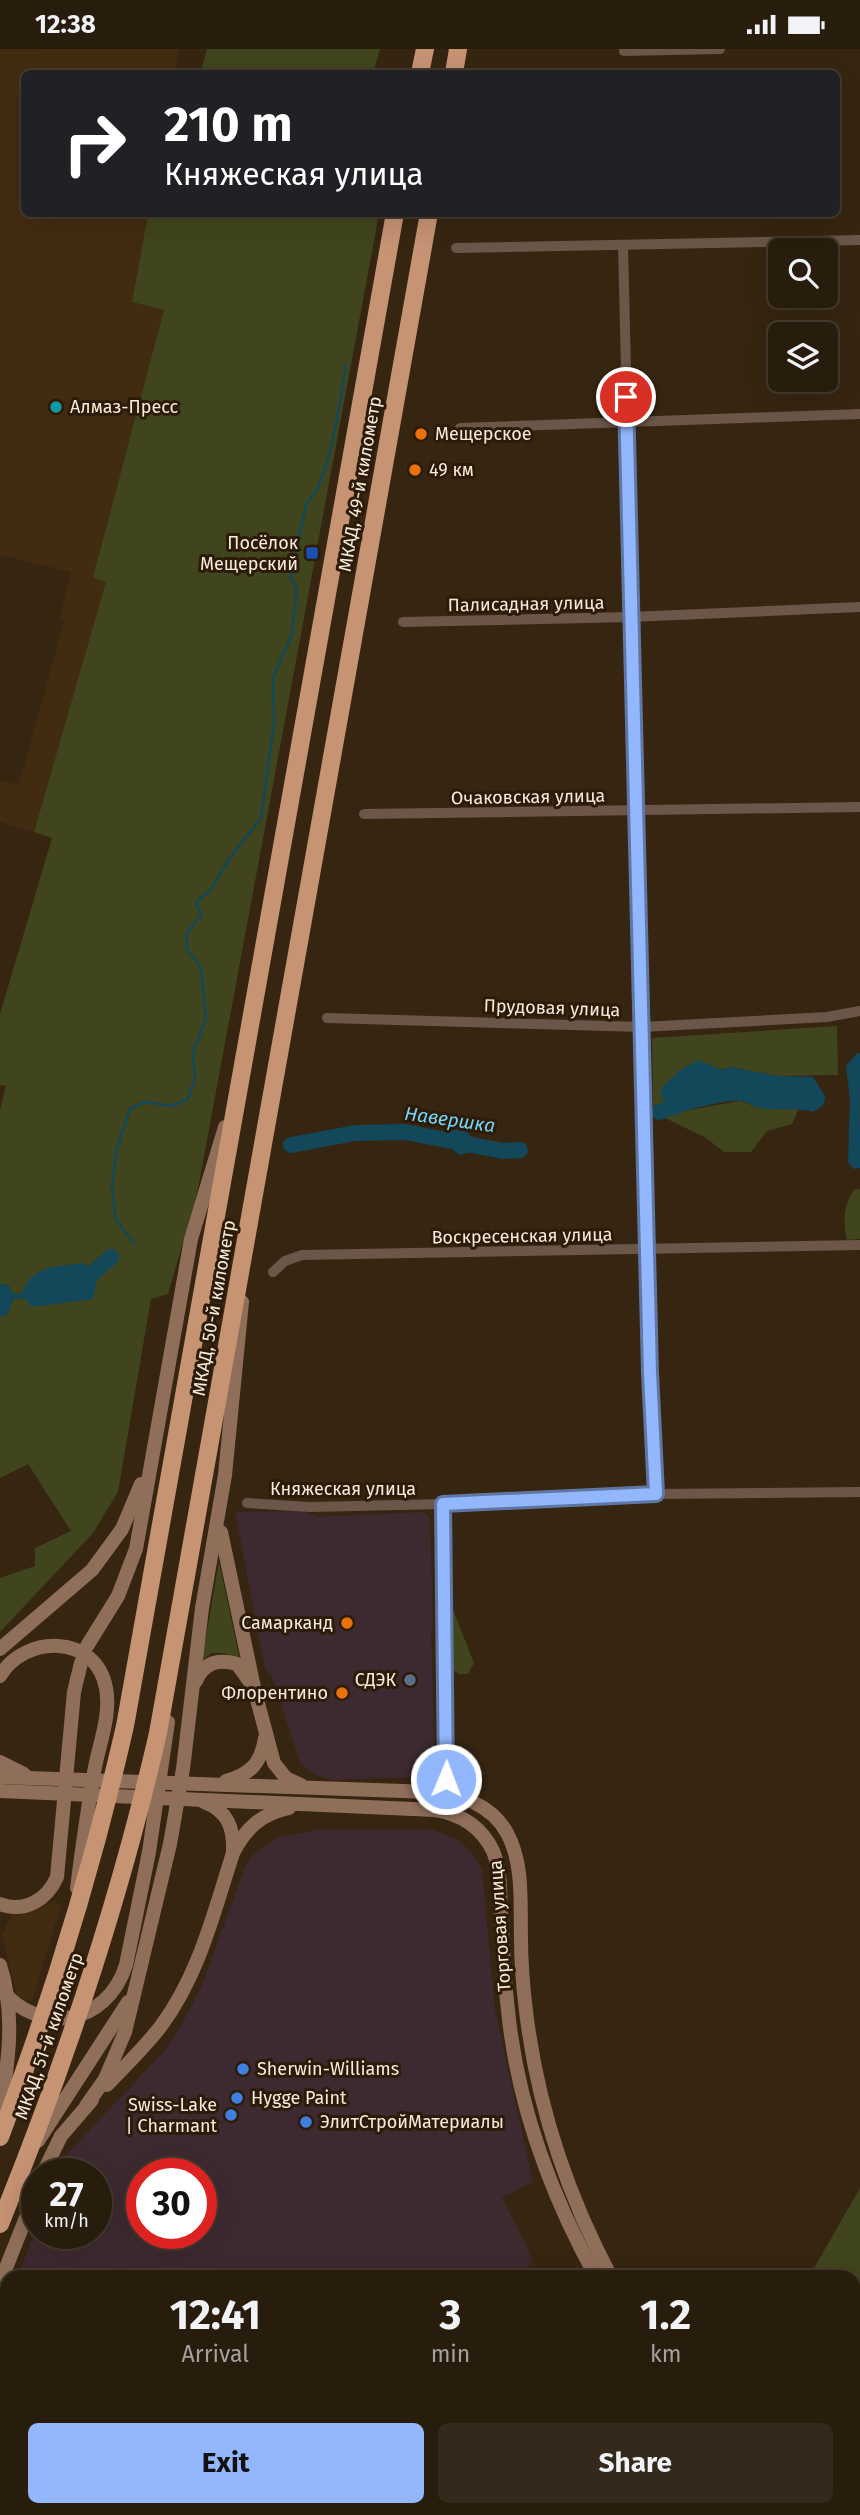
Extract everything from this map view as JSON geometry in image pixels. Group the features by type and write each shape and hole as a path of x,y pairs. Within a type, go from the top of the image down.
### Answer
{"highway":[{"path":"421,70 425,49"},
{"path":"454,70 458,49"},
{"name":"МКАД, 49-й километр","path":"299,757 394,217"},
{"name":"МКАД, 49-й километр","path":"332,763 428,217"},
{"name":"МКАД, 50-й километр","path":"95,1850 136,1670 299,757"},
{"name":"МКАД, 50-й километр","path":"128,1859 158,1733 176,1637 332,763"},
{"name":"МКАД, 51-й километр","path":"0,2137 70,1937 95,1850"},
{"name":"МКАД, 51-й километр","path":"27,2158 79,2018 128,1859"},
{"name":"МКАД, 51-й километр","path":"0,2224 21,2173"}],"street":[{"path":"624,51 720,49"},
{"path":"456,248 860,240"},
{"path":"623,245 656,1494"},
{"path":"460,428 860,414"},
{"name":"Палисадная улица","path":"403,622 631,617 860,607"},
{"name":"Очаковская улица","path":"364,814 860,807"},
{"name":"Прудовая улица","path":"327,1018 642,1027 827,1017 860,1011"},
{"path":"87,1646 129,1573 142,1518 152,1446 191,1239 244,1066"},
{"path":"86,2106 115,2060 137,1984 170,1844 183,1769 202,1608 219,1517 250,1223"},
{"name":"Воскресенская улица","path":"273,1272 285,1261 302,1255 860,1245"},
{"path":"0,1649 92,1570 109,1549 136,1500 152,1446"},
{"name":"Княжеская улица","path":"247,1503 310,1507 656,1494 860,1492"},
{"path":"443,1504 444,1811"},
{"path":"219,1517 222,1542 250,1657 265,1737 279,1772 298,1784 320,1789"},
{"path":"0,1988 20,2008 47,2018 75,2016 101,2004 114,1990 123,1974 143,1883 175,1684 176,1637"},
{"path":"0,1677 16,1656 49,1645 71,1649 88,1658 103,1677 106,1686 107,1710 95,1767 70,1937"},
{"path":"192,1692 197,1676 204,1668 220,1661 237,1664 246,1673 255,1692"},
{"path":"0,1903 19,1907 30,1905 48,1894 57,1877 74,1692 80,1663"},
{"path":"214,1784 249,1772 261,1759 265,1737"},
{"path":"0,1762 12,1770 42,1778"},
{"path":"0,1777 42,1778"},
{"name":"Торговая улица","path":"42,1778 446,1793 466,1799 487,1810 501,1823 513,1846 519,1877 525,2006 530,2049 541,2091 577,2209 608,2270"},
{"path":"0,1791 41,1794"},
{"path":"0,1798 41,1794"},
{"name":"Торговая улица","path":"41,1794 444,1811 467,1820 476,1827 486,1839 498,1866 508,2012 524,2095 549,2178 570,2228 592,2270"},
{"path":"195,1799 209,1804 227,1818 234,1836 233,1853"},
{"path":"50,2158 61,2136 86,2106 163,2024 198,1957 233,1853 246,1832 273,1811 304,1805"},
{"path":"0,1965 7,1990 10,2035 0,2115"},
{"path":"29,2158 77,2079 122,2014 137,1984"},
{"path":"5,2270 21,2230"}],"shaded area":[{"path":"0,49 180,49 176,70 21,70 21,217 147,217 132,302 164,310 93,577 107,581 34,832 0,822 0,780 19,785 64,621 59,619 71,572 0,555"},
{"path":"301,1511 318,1517 423,1512 430,1518 433,1776 331,1780 311,1773 300,1763 272,1676 265,1669 235,1512"},
{"path":"321,1829 431,1829 459,1840 472,1853 482,1869 495,2009 533,2182 502,2198 533,2259 527,2270 21,2270 28,2249 112,2249 112,2158 64,2158 166,2049 184,2020 202,1985 246,1864 254,1854 277,1838"},
{"path":"54,1901 61,1905 32,2000 18,1999 2,1934 13,1913 35,1911"}],"green space":[{"path":"207,49 380,49 374,70 201,70"},
{"path":"147,217 378,217 197,1194 168,1294 151,1299 118,1492 93,1533 0,1632 0,1578 35,1566 35,1548 71,1531 28,1464 0,1478 0,1316 6,1316 14,1299 24,1298 23,1293 14,1294 8,1285 0,1284 0,1110 6,1086 0,1085 0,1014 52,838 34,832 106,582 93,577 164,310 132,302"},
{"path":"837,1026 838,1075 777,1076 731,1067 721,1070 699,1061 689,1110 740,1101 760,1108 799,1108 792,1124 767,1131 751,1152 724,1152 706,1138 653,1112 652,1038"},
{"path":"860,1189 860,1239 847,1240 846,1208 854,1190"},
{"path":"219,1562 240,1660 224,1653 212,1653 202,1660"},
{"path":"452,1607 474,1663 468,1674 459,1674 453,1670"},
{"path":"860,2188 860,2270 813,2270"}],"water":[{"path":"860,1053 860,1168 854,1169 848,1162 850,1099 846,1066"},
{"path":"699,1060 721,1070 731,1067 777,1076 813,1077 825,1096 824,1104 814,1112 760,1108 740,1101 690,1109 671,1105 662,1098 661,1088 680,1070"},
{"path":"464,1128 472,1138 471,1152 460,1155 438,1139 445,1132"},
{"path":"84,1263 97,1281 93,1299 32,1307 24,1298 14,1299 6,1316 0,1316 0,1284 8,1285 14,1294 22,1293 39,1272"}],"waterway":[{"path":"134,1243 116,1220 112,1188 116,1151 130,1109 145,1102 172,1106 188,1099 195,1079 193,1053 206,1018 201,967 186,949 187,933 201,915 196,902 211,890 229,859 261,818 274,723 273,678 292,634 297,588 291,578 306,504 314,494 328,460 346,365"},
{"name":"Навершка","path":"659,1112 693,1100"},
{"name":"Навершка","path":"291,1145 355,1133 405,1132 503,1151 520,1150"},
{"name":"Навершка","path":"74,1284 84,1281 111,1257"}],"place":[{"name":"Алмаз-Пресс","path":"56,407"},
{"name":"Мещерское","path":"421,434"},
{"name":"49 км","path":"415,470"},
{"name":"Посёлок Мещерский","path":"312,553"},
{"name":"Самарканд","path":"347,1623"},
{"name":"СДЭК","path":"410,1680"},
{"name":"Флорентино","path":"342,1693"},
{"name":"Sherwin-Williams","path":"243,2069"},
{"name":"Hygge Paint","path":"237,2098"},
{"name":"Swiss-Lake | Charmant","path":"231,2115"},
{"name":"ЭлитСтройМатериалы","path":"306,2122"}],"route":[{"path":"446,1779 443,1504 656,1494 650,1373 626,397"}]}
